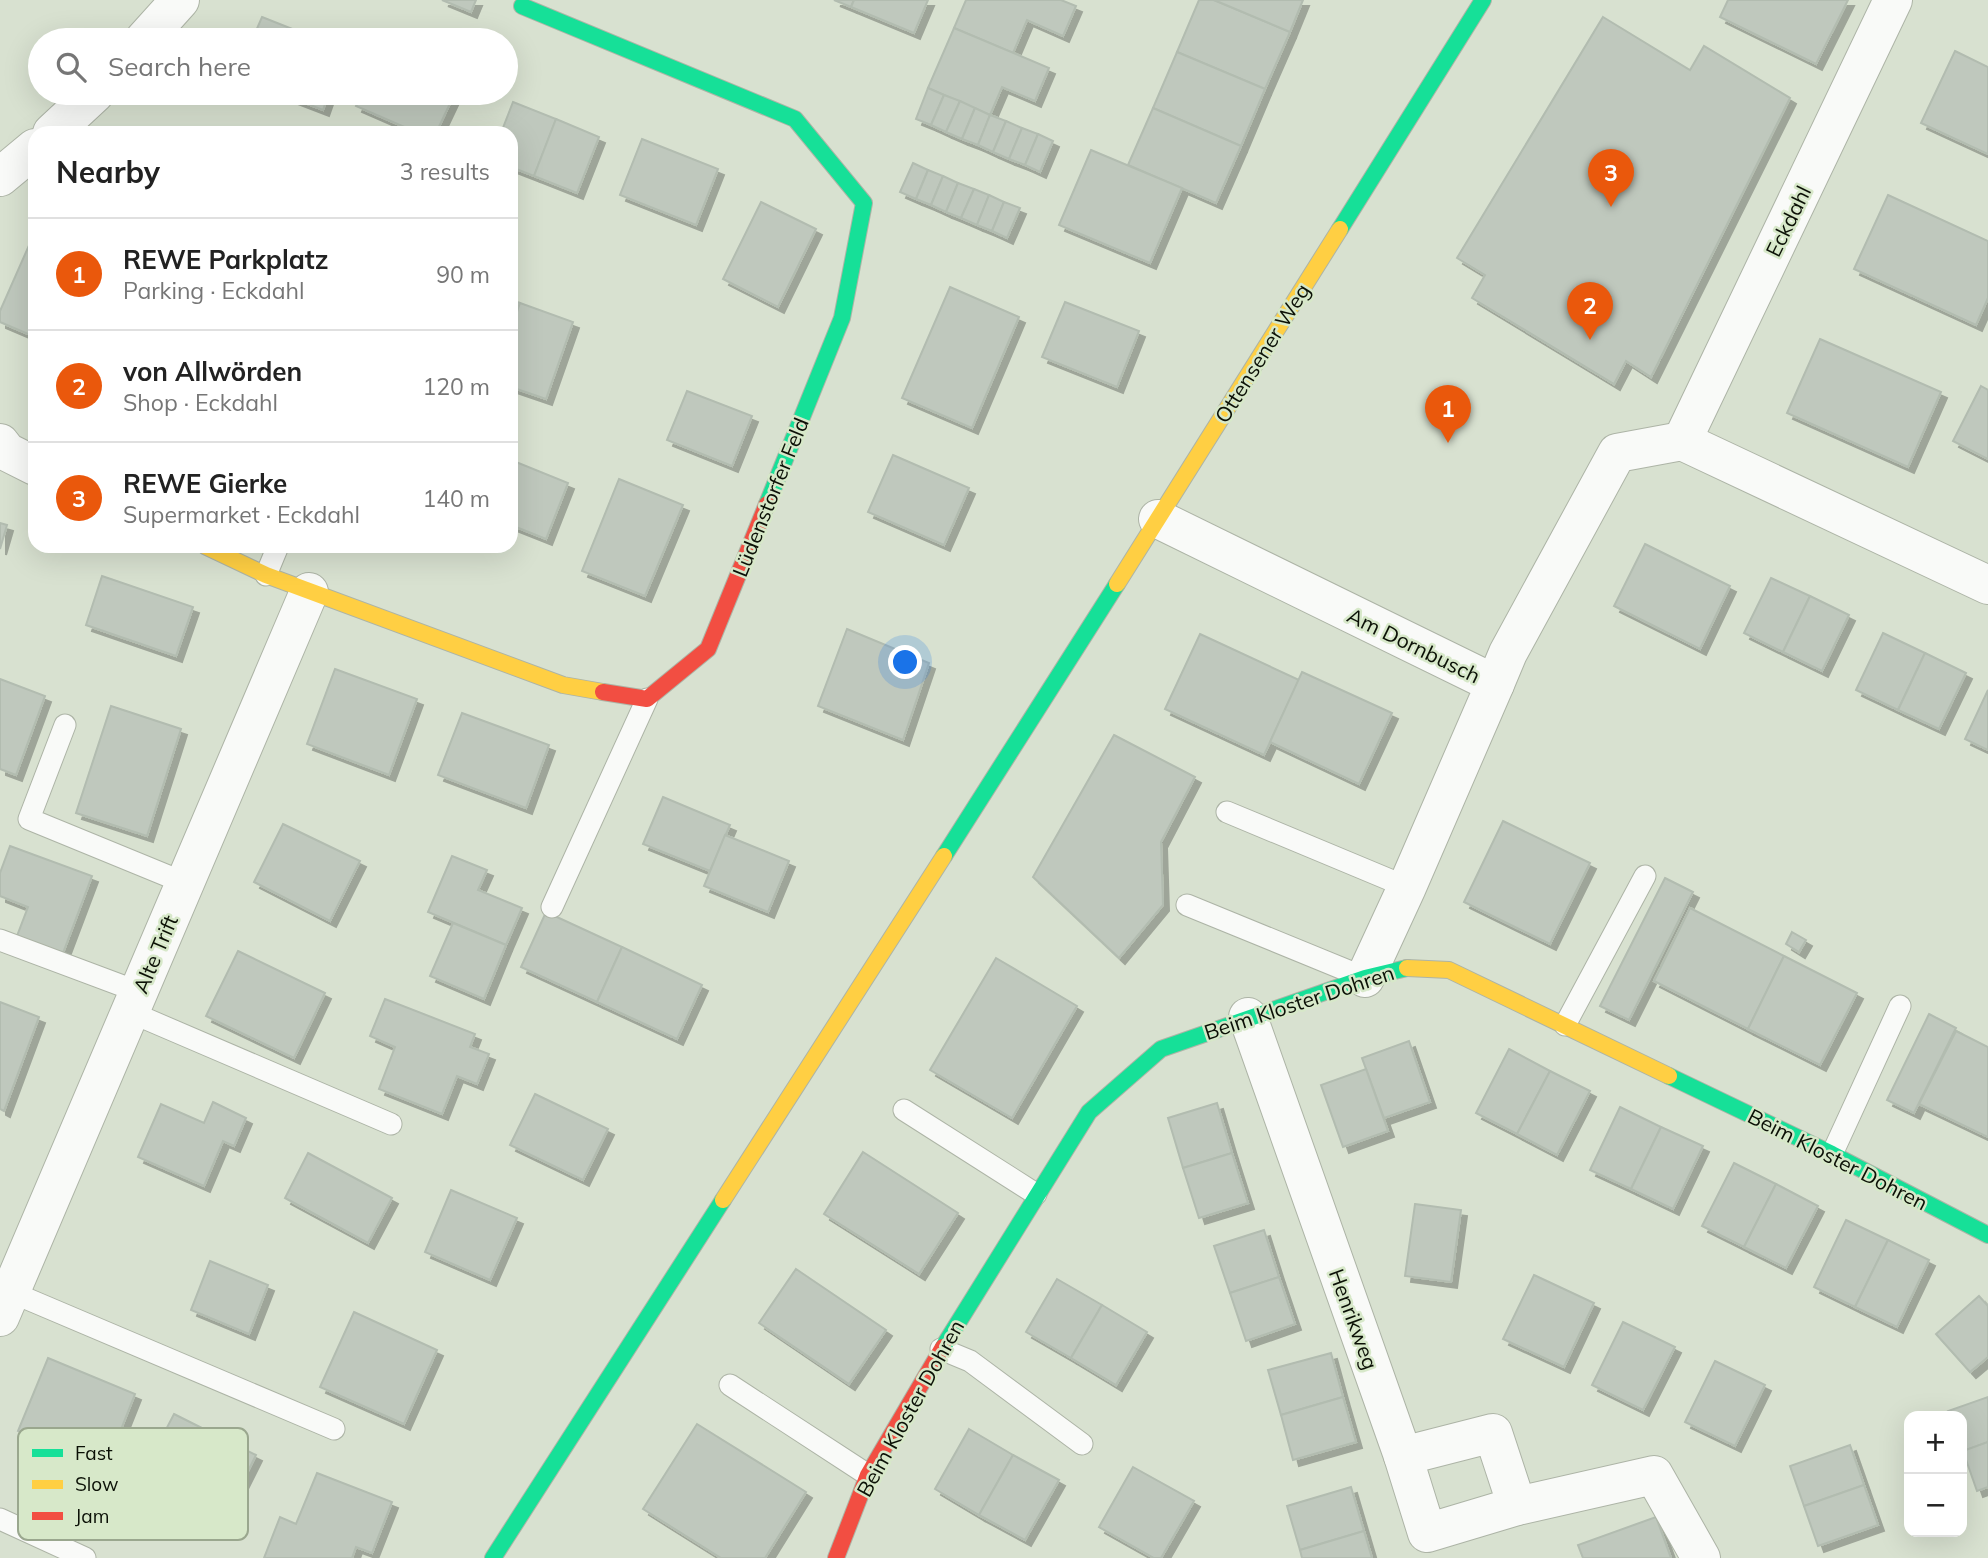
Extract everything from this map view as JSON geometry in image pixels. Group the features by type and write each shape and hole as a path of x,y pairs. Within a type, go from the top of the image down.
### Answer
{"street":[{"path":"155,28 180,0"},
{"name":"Ottensener Weg","path":"493,1558 1041,706 1483,0"},
{"name":"Eckdahl","path":"1682,442 1894,0"},
{"name":"Lüdenstorfer Feld","path":"522,6 795,119 864,203 842,318 708,649 647,699"},
{"path":"60,126 82,105"},
{"path":"0,177 28,154"},
{"path":"1495,684 1508,653 1617,453 1682,442 1988,584"},
{"path":"0,443 7,453 28,463"},
{"name":"Am Dornbusch","path":"1158,519 1495,684 1408,887 1365,978"},
{"path":"220,553 309,592 563,685 647,699"},
{"name":"Alte Trift","path":"5,1305 309,592"},
{"name":"Beim Kloster Dohren","path":"836,1558 868,1475 941,1349 1089,1112 1161,1049 1365,978 1404,968 1449,970 1832,1154 1988,1235"},
{"name":"Henrikweg","path":"1248,1017 1403,1456 1427,1533 1517,1506"},
{"path":"1403,1456 1493,1433 1517,1506 1654,1475 1701,1558"}],"lane":[{"path":"266,575 275,553"},
{"path":"552,907 647,699"},
{"path":"65,725 29,819 185,883"},
{"path":"1227,812 1408,887"},
{"path":"1565,1025 1645,876"},
{"path":"1187,905 1365,978"},
{"path":"0,940 391,1124"},
{"path":"1832,1154 1900,1006"},
{"path":"904,1110 1036,1194"},
{"path":"5,1305 334,1429"},
{"path":"941,1349 970,1361 1083,1444"},
{"path":"730,1385 868,1475"},
{"path":"0,1519 18,1527"},
{"path":"46,1540 85,1558"}],"building":[{"path":"442,0 476,0 471,12"},
{"path":"834,0 854,0 851,7"},
{"path":"854,0 928,0 914,33 851,7"},
{"path":"966,0 1061,0 1076,6 1063,36 1027,20 1013,53 954,28"},
{"path":"1199,0 1214,0 1290,32 1265,89 1177,52"},
{"path":"1214,0 1303,0 1290,32"},
{"path":"1728,0 1848,0 1816,64 1720,17"},
{"path":"262,17 290,28 257,28"},
{"path":"1603,17 1690,70 1704,46 1790,98 1651,377 1626,361 1614,384 1472,298 1485,275 1457,258"},
{"path":"954,28 1049,68 1035,101 1002,87 990,115 928,88"},
{"path":"1955,51 1988,67 1988,154 1921,123"},
{"path":"1177,52 1265,89 1241,146 1153,108"},
{"path":"928,88 944,95 931,125 916,119"},
{"path":"944,95 960,101 946,132 931,125"},
{"path":"960,101 975,108 962,139 946,132"},
{"path":"518,104 556,119 534,176 518,170 518,126 504,126 512,105"},
{"path":"310,105 325,105 323,110"},
{"path":"449,105 439,126 402,126 356,106"},
{"path":"975,108 990,115 978,145 962,139"},
{"path":"1153,108 1241,146 1216,203 1128,165"},
{"path":"990,115 1006,121 993,152 978,145"},
{"path":"556,119 599,137 577,193 534,176"},
{"path":"1006,121 1022,128 1009,159 993,152"},
{"path":"1022,128 1038,134 1025,165 1009,159"},
{"path":"1038,134 1053,141 1040,172 1025,165"},
{"path":"642,139 718,169 696,225 620,195"},
{"path":"1091,150 1182,188 1150,263 1059,225"},
{"path":"913,163 928,170 916,199 900,192"},
{"path":"928,170 943,176 931,205 916,199"},
{"path":"943,176 958,183 946,212 931,205"},
{"path":"958,183 974,189 961,218 946,212"},
{"path":"974,189 989,195 977,225 961,218"},
{"path":"989,195 1004,202 992,231 977,225"},
{"path":"1888,195 1988,241 1988,298 1976,325 1854,269"},
{"path":"761,202 816,229 778,307 723,279"},
{"path":"1004,202 1020,208 1007,238 992,231"},
{"path":"28,248 28,334 0,322 0,311"},
{"path":"950,287 1019,317 972,428 902,398"},
{"path":"1065,302 1139,331 1117,387 1042,357"},
{"path":"520,303 573,322 546,399 518,389"},
{"path":"1820,339 1941,392 1908,467 1787,413"},
{"path":"1981,386 1988,390 1988,459 1953,441"},
{"path":"687,391 752,416 732,466 667,440"},
{"path":"893,455 969,488 944,545 868,512"},
{"path":"518,463 568,483 546,539 518,528"},
{"path":"619,479 683,505 645,596 582,571"},
{"path":"0,523 7,525 0,549"},
{"path":"1645,544 1730,586 1700,649 1614,606"},
{"path":"102,576 193,607 176,656 86,625"},
{"path":"1771,578 1810,596 1783,652 1744,633"},
{"path":"1810,596 1849,615 1822,671 1783,652"},
{"path":"847,629 929,663 903,740 818,706"},
{"path":"1883,633 1925,653 1898,710 1856,690"},
{"path":"1200,634 1299,680 1264,755 1165,709"},
{"path":"1925,653 1966,673 1939,729 1898,710"},
{"path":"335,669 417,699 389,775 307,744"},
{"path":"1302,672 1392,713 1359,784 1270,742"},
{"path":"0,679 45,696 16,775 0,769"},
{"path":"1988,690 1988,750 1965,739"},
{"path":"111,706 181,729 147,836 76,813"},
{"path":"462,713 549,745 526,808 438,775"},
{"path":"1114,735 1195,777 1161,842 1163,905 1119,958 1033,877"},
{"path":"663,797 730,825 710,871 643,844"},
{"path":"1503,821 1590,863 1550,944 1464,902"},
{"path":"283,824 360,861 330,921 254,882"},
{"path":"725,835 789,861 768,912 704,886"},
{"path":"10,846 92,876 63,953 17,936 28,907 0,896 0,873"},
{"path":"452,856 487,870 478,890 522,908 506,945 428,912"},
{"path":"1665,878 1693,892 1629,1020 1600,1006"},
{"path":"1690,908 1784,956 1748,1029 1654,981"},
{"path":"546,912 622,947 597,1002 521,967"},
{"path":"453,923 506,945 484,999 430,976"},
{"path":"1792,932 1806,940 1799,952 1786,944"},
{"path":"622,947 702,985 677,1039 597,1002"},
{"path":"238,951 325,993 294,1058 206,1016"},
{"path":"1784,956 1857,993 1820,1065 1748,1029"},
{"path":"996,958 1077,1006 1012,1118 930,1070"},
{"path":"385,999 475,1034 470,1047 489,1054 477,1084 457,1076 442,1114 379,1089 395,1047 370,1036"},
{"path":"0,1002 39,1017 4,1111 0,1109"},
{"path":"1929,1014 1956,1028 1914,1113 1887,1100"},
{"path":"1956,1031 1988,1047 1988,1137 1919,1104"},
{"path":"1409,1041 1430,1102 1384,1118 1362,1058"},
{"path":"1509,1049 1550,1071 1517,1134 1476,1113"},
{"path":"1366,1069 1388,1131 1343,1147 1321,1085"},
{"path":"1550,1071 1590,1091 1557,1155 1517,1134"},
{"path":"535,1094 608,1129 583,1180 510,1145"},
{"path":"213,1102 246,1118 234,1146 223,1141 204,1186 138,1157 161,1104 204,1123"},
{"path":"1217,1103 1232,1153 1183,1168 1168,1118"},
{"path":"1620,1107 1661,1127 1631,1189 1590,1170"},
{"path":"1661,1127 1703,1146 1673,1209 1631,1189"},
{"path":"863,1152 958,1213 919,1274 824,1214"},
{"path":"308,1153 392,1198 368,1243 285,1198"},
{"path":"1232,1153 1248,1203 1199,1218 1183,1168"},
{"path":"1734,1163 1776,1184 1744,1247 1702,1226"},
{"path":"1776,1184 1818,1206 1786,1268 1744,1247"},
{"path":"451,1190 517,1218 490,1280 425,1252"},
{"path":"1415,1204 1461,1210 1451,1282 1405,1276"},
{"path":"1846,1220 1888,1240 1855,1307 1814,1287"},
{"path":"1264,1230 1279,1277 1230,1293 1214,1246"},
{"path":"1888,1240 1929,1260 1897,1327 1855,1307"},
{"path":"210,1261 268,1285 249,1334 191,1310"},
{"path":"796,1269 886,1330 849,1384 759,1323"},
{"path":"1534,1275 1594,1303 1564,1367 1503,1339"},
{"path":"1279,1277 1295,1324 1246,1341 1230,1293"},
{"path":"1057,1279 1102,1305 1071,1358 1026,1332"},
{"path":"1979,1296 1988,1306 1988,1357 1970,1372 1936,1334"},
{"path":"1102,1305 1147,1332 1116,1385 1071,1358"},
{"path":"354,1312 437,1350 404,1424 320,1387"},
{"path":"1623,1322 1675,1347 1643,1410 1592,1385"},
{"path":"1331,1353 1343,1397 1281,1415 1268,1370"},
{"path":"48,1358 135,1394 121,1428 19,1428"},
{"path":"1715,1361 1765,1385 1735,1446 1685,1422"},
{"path":"1343,1397 1356,1442 1293,1460 1281,1415"},
{"path":"1988,1397 1988,1442 1967,1450 1967,1411 1948,1411"},
{"path":"174,1414 202,1428 167,1428"},
{"path":"697,1424 806,1492 765,1558 721,1558 643,1509"},
{"path":"969,1429 1013,1455 979,1515 935,1489"},
{"path":"1988,1442 1988,1487 1977,1491 1967,1462 1967,1450"},
{"path":"1850,1445 1864,1485 1804,1506 1790,1466"},
{"path":"248,1451 256,1455 248,1471"},
{"path":"1013,1455 1059,1480 1025,1540 979,1515"},
{"path":"1133,1467 1194,1501 1161,1558 1154,1558 1099,1527"},
{"path":"317,1473 392,1502 372,1553 356,1547 352,1558 264,1558 280,1517 296,1524"},
{"path":"1864,1485 1878,1525 1818,1546 1804,1506"},
{"path":"1351,1487 1364,1531 1300,1550 1287,1506"},
{"path":"1656,1517 1671,1558 1583,1558 1578,1545"},
{"path":"1364,1531 1372,1558 1302,1558 1300,1550"}],"traffic: fast":[{"path":"1340,229 1483,0"},
{"path":"522,6 795,119 864,203 842,318 767,504"},
{"path":"944,856 1117,584"},
{"path":"943,1347 1089,1112 1161,1049 1365,978 1407,968"},
{"path":"1669,1076 1832,1154 1988,1235"},
{"path":"493,1558 723,1200"}],"traffic: slow":[{"path":"1117,584 1340,229"},
{"path":"220,553 266,575 563,685 603,692"},
{"path":"723,1200 944,856"},
{"path":"1407,968 1449,970 1669,1076"}],"traffic: jam":[{"path":"603,692 647,699 708,649 767,504"},
{"path":"836,1558 868,1475 943,1347"}],"place":[{"name":"REWE Gierke","path":"1611,207"},
{"name":"von Allwörden","path":"1590,340"},
{"name":"REWE Parkplatz","path":"1448,443"}]}
